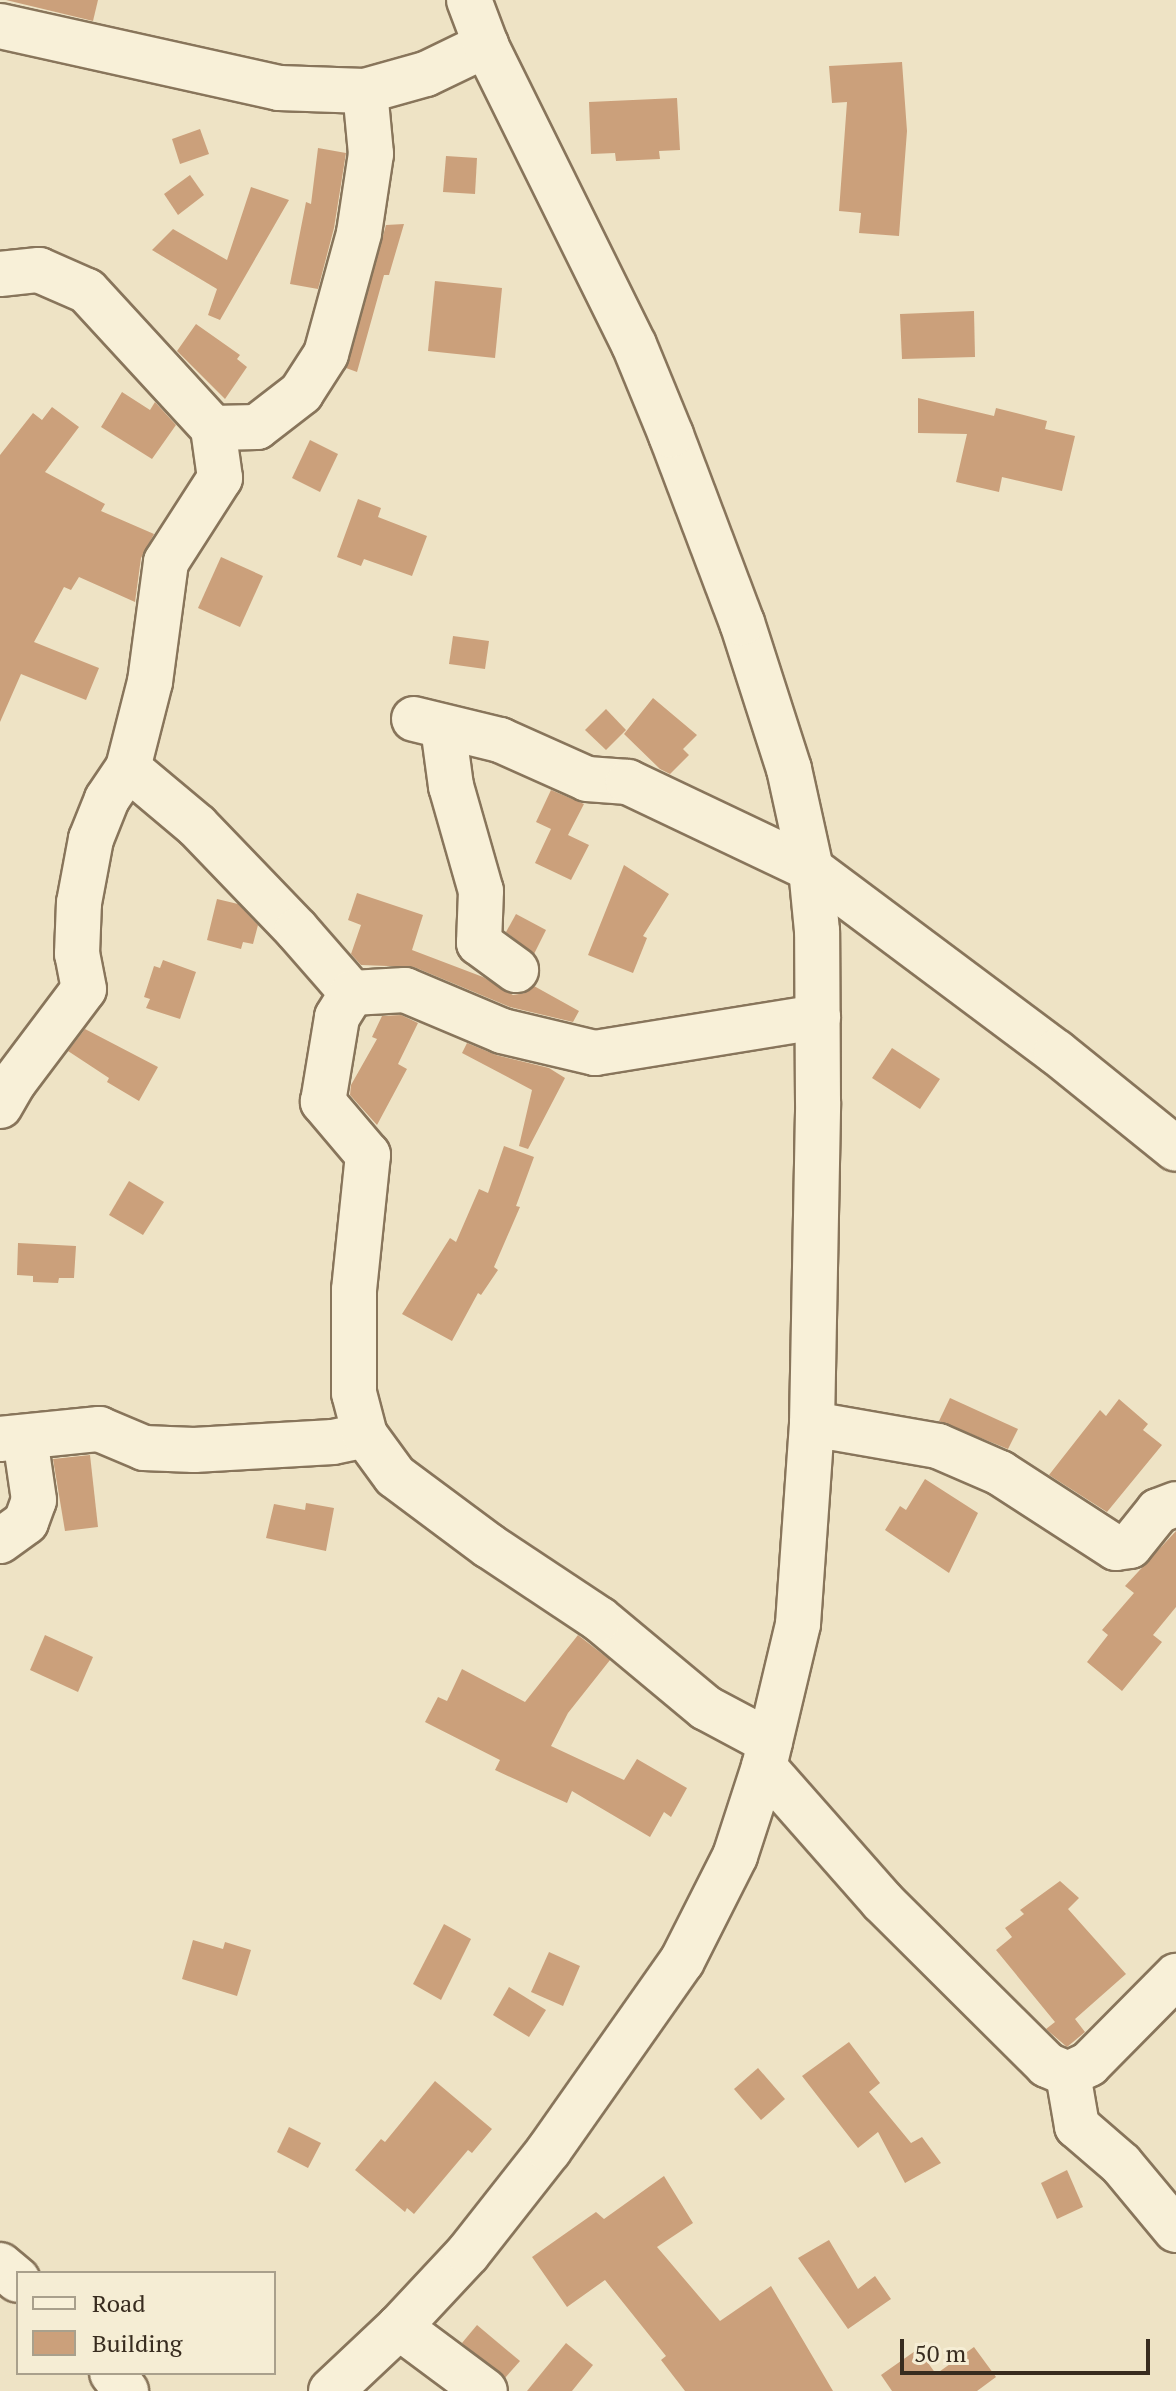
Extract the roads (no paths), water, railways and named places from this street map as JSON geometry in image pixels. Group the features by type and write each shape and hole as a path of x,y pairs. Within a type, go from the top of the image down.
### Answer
{"street":[{"path":"331,2391 399,2327 468,2253 549,2150 682,1961 735,1856 767,1755 798,1624 812,1424 817,931 811,869 789,769 763,685 671,435 634,345 486,45 469,0"},
{"path":"0,26 279,88 365,91 426,74 486,45"},
{"path":"213,428 257,427 301,393 326,354 359,233 371,154 365,91"},
{"path":"0,274 39,270 87,291 213,428 220,478 166,562 150,682 128,768 107,799 91,839 79,903 77,954 84,989 14,1082 0,1106"},
{"path":"516,970 479,943 481,891 429,723 500,740 587,779 628,782 811,869 1056,1052 1176,1149"},
{"path":"128,768 197,826 352,993"},
{"path":"352,993 405,990 502,1031 595,1053 818,1017"},
{"path":"352,993 337,1017 323,1102 368,1155 354,1290 354,1393 365,1435 395,1476 489,1546 599,1619 767,1755 882,1901 1047,2065 1068,2074 1089,2064 1176,1976"},
{"path":"812,1424 938,1446 1000,1473 1116,1548 1130,1546 1158,1511 1176,1504"},
{"path":"0,1541 26,1522 34,1500 13,1438 99,1429 144,1448 194,1450 333,1442 365,1435"},
{"path":"1068,2074 1077,2126 1121,2164 1176,2230"},
{"path":"0,2265 16,2278"},
{"path":"399,2327 485,2391"},
{"path":"114,2375 126,2391"}]}
